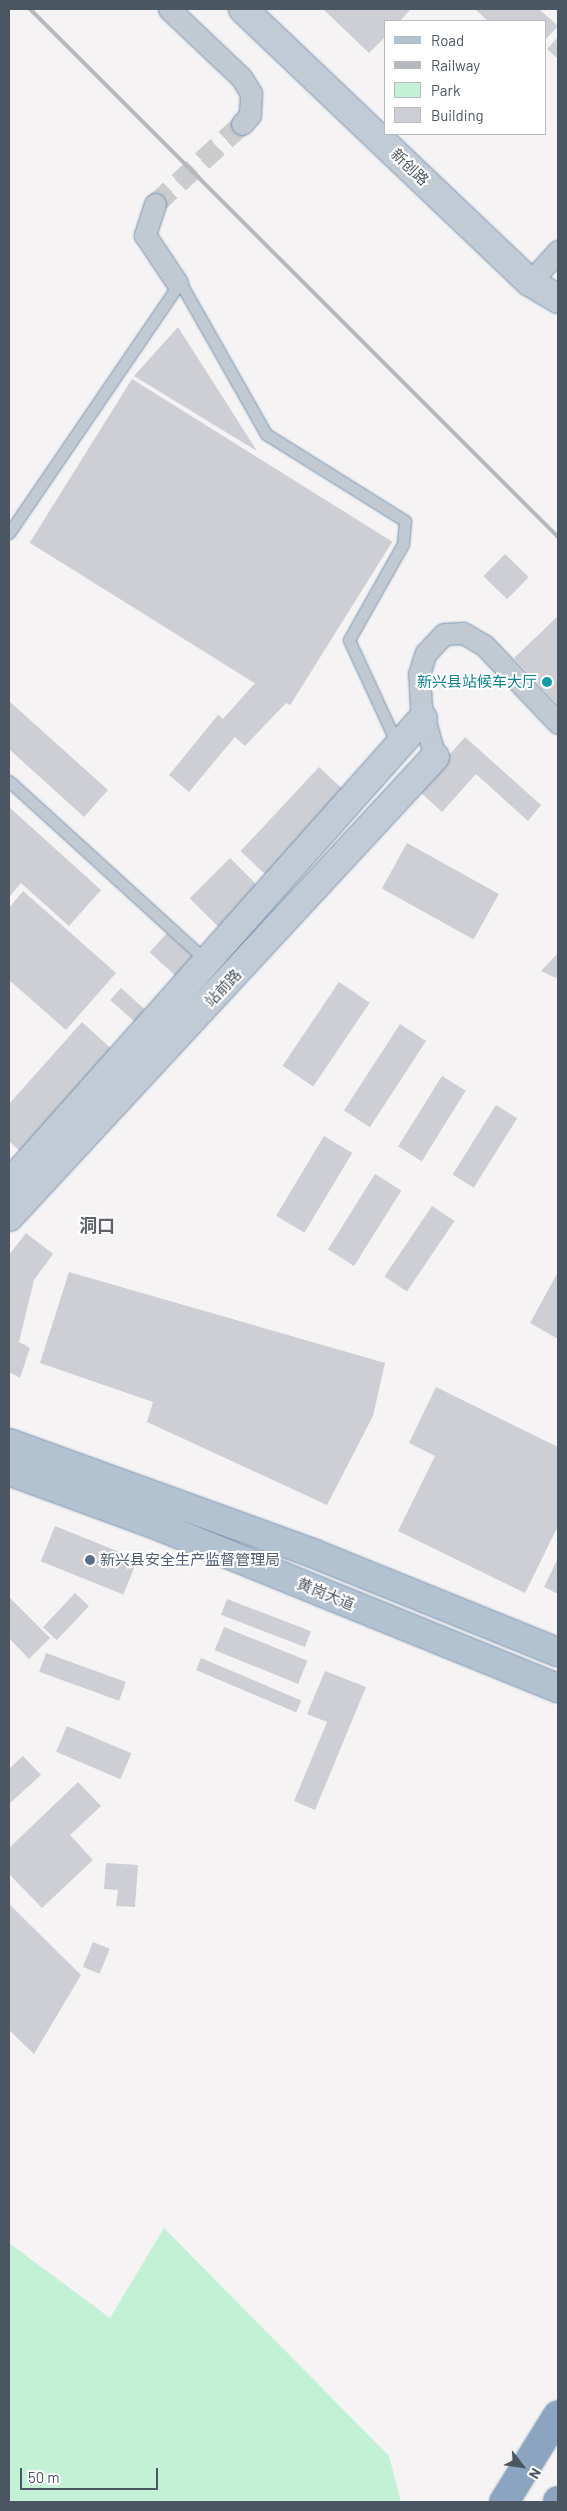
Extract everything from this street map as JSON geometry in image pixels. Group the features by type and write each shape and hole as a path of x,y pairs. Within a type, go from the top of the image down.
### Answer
{"highway":[{"path":"504,2502 558,2415"}],"main road":[{"path":"10,1442 315,1554 558,1652"},
{"name":"黄岗大道","path":"9,1471 156,1526 558,1688"}],"street":[{"path":"169,9 241,78 251,93 250,115 242,124"},
{"name":"新创路","path":"243,9 530,282 558,299"},
{"path":"155,204 145,235 177,284"},
{"path":"530,282 558,252"},
{"path":"435,757 423,718 419,674 426,653 444,634 463,633 484,645 558,723"},
{"name":"站前路","path":"9,1184 423,718"},
{"name":"站前路","path":"9,1217 230,982 435,757"}],"lane":[{"path":"9,533 177,284 183,285 266,434 406,521 404,544 349,640 398,746"},
{"path":"9,781 230,982"}],"green space":[{"path":"164,2228 389,2456 401,2502 9,2502 9,2243 110,2318"}],"building":[{"path":"323,9 411,9 401,20 384,20 384,38 369,53"},
{"path":"475,9 539,9 558,26 547,38 547,20 487,20"},
{"path":"558,37 558,59 547,49"},
{"path":"178,327 257,451 134,376"},
{"path":"132,379 392,542 290,705 30,543"},
{"path":"505,554 529,577 507,599 483,576"},
{"name":"新兴县站候车大厅","path":"558,616 558,705 514,658"},
{"path":"255,683 287,702 245,746 235,737 189,792 169,775 218,715 223,719"},
{"path":"9,701 108,790 84,817 9,749"},
{"path":"465,737 541,805 528,821 476,774 442,812 418,790"},
{"path":"319,767 347,793 268,877 241,851"},
{"path":"9,807 101,890 69,926 21,883 9,897"},
{"path":"407,843 499,894 474,939 382,888"},
{"path":"230,858 262,890 222,930 190,898"},
{"path":"23,891 116,973 66,1030 9,980 9,908"},
{"path":"167,933 196,959 179,978 150,952"},
{"path":"558,953 558,979 541,971"},
{"path":"339,982 370,1003 313,1086 283,1066"},
{"path":"121,988 150,1014 139,1026 110,1000"},
{"path":"82,1022 115,1052 23,1154 9,1141 9,1104"},
{"path":"400,1024 426,1041 370,1127 344,1110"},
{"path":"442,1076 466,1091 422,1161 398,1146"},
{"path":"496,1105 517,1118 474,1188 453,1175"},
{"path":"324,1136 352,1153 304,1233 276,1216"},
{"path":"375,1174 401,1190 354,1266 328,1249"},
{"path":"432,1206 454,1221 407,1292 384,1276"},
{"path":"26,1233 53,1254 34,1280 19,1342 30,1348 20,1378 9,1372 9,1255"},
{"path":"69,1272 385,1363 373,1416 327,1505 147,1422 153,1402 40,1363"},
{"path":"558,1272 558,1339 530,1323"},
{"path":"436,1387 558,1447 558,1526 525,1593 398,1531 435,1456 409,1443"},
{"name":"新兴县安全生产监督管理局","path":"55,1526 138,1559 123,1595 41,1561"},
{"path":"558,1558 558,1594 544,1587"},
{"path":"75,1593 89,1606 57,1640 43,1627"},
{"path":"9,1597 50,1638 29,1659 9,1638"},
{"path":"227,1599 311,1631 305,1647 221,1615"},
{"path":"224,1627 307,1661 298,1684 215,1650"},
{"path":"46,1653 126,1682 119,1701 39,1672"},
{"path":"201,1658 301,1701 296,1713 196,1670"},
{"path":"325,1671 366,1687 315,1810 294,1801 327,1722 307,1714"},
{"path":"67,1726 131,1753 120,1779 56,1752"},
{"path":"23,1756 41,1775 9,1804 9,1769"},
{"path":"78,1782 101,1806 70,1835 93,1860 42,1908 9,1874 9,1848"},
{"path":"106,1863 138,1865 135,1907 116,1906 118,1890 104,1889"},
{"path":"9,1904 81,1975 34,2054 9,2030"},
{"path":"93,1942 110,1949 100,1974 83,1967"}],"tunnel":[{"path":"155,204 242,124"}],"railway":[{"path":"30,9 558,537"}],"place":[{"name":"新兴县站候车大厅","path":"547,682"},
{"name":"新兴县安全生产监督管理局","path":"90,1560"}],"district":[{"name":"洞口","path":"97,1225"}]}
